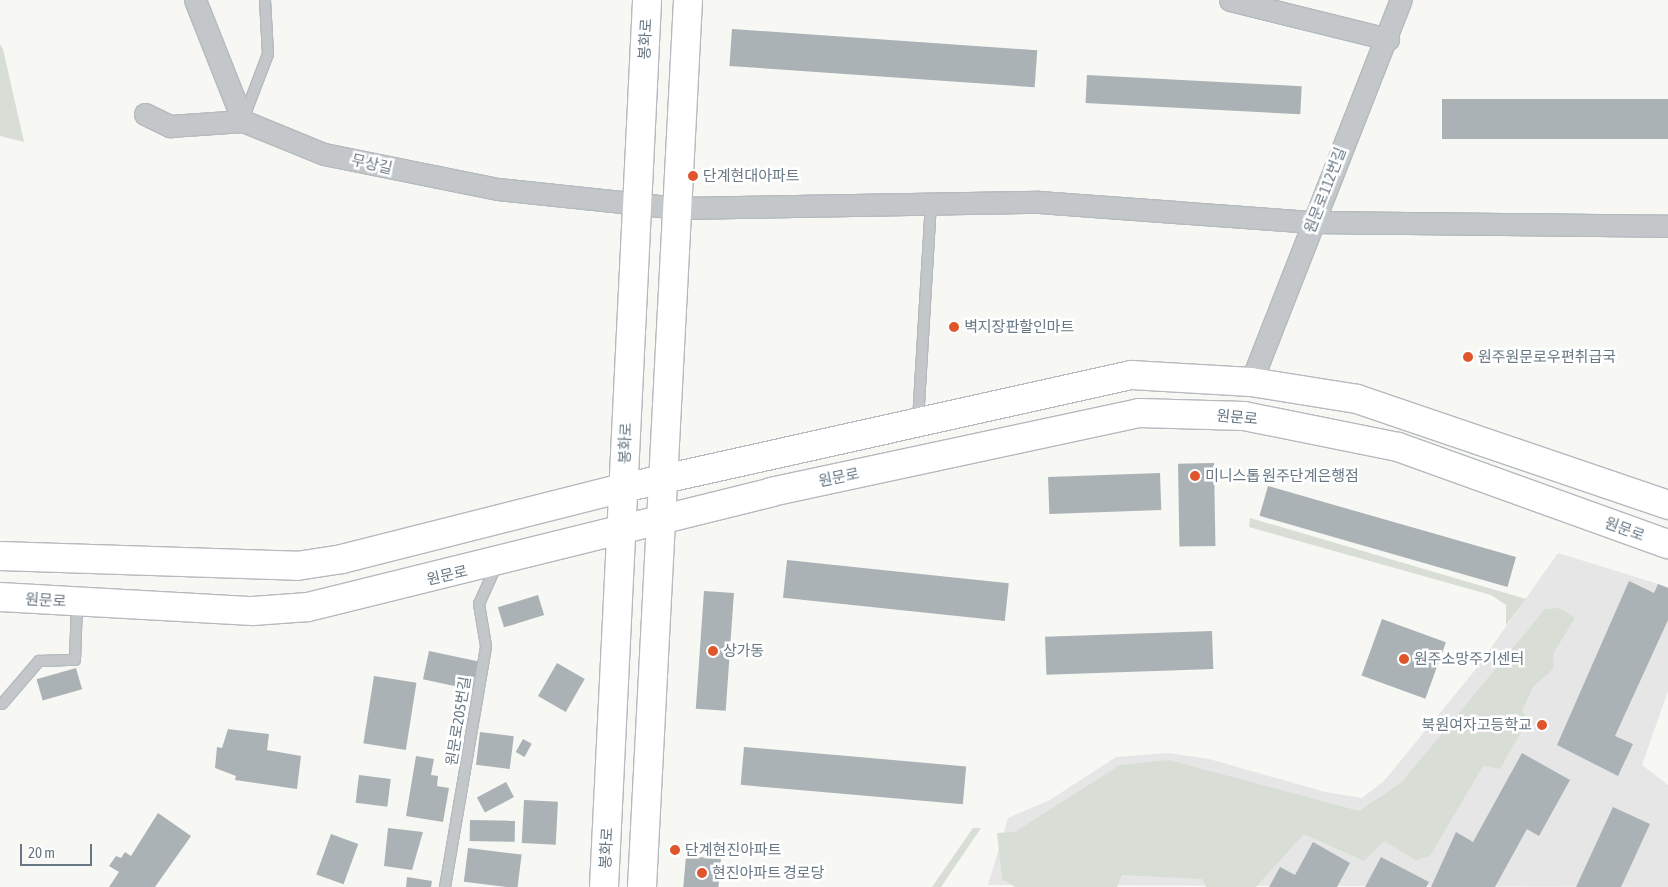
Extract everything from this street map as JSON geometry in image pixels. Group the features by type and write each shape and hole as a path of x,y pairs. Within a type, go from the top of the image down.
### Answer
{"main road":[{"name":"봉화로","path":"604,887 635,207 647,0"},
{"path":"642,887 663,521 662,480 680,208 688,0"},
{"path":"0,556 297,566 342,559 623,488 918,424 1131,375 1251,382 1357,399 1668,505"},
{"path":"1244,416 1251,382"},
{"name":"원문로","path":"0,597 253,611 308,607 498,563 771,492 1139,413 1244,416 1398,447 1668,544"}],"street":[{"path":"145,114 170,126 243,121 195,0"},
{"path":"1230,0 1388,39"},
{"name":"원문로112번길","path":"1251,382 1313,222 1388,39 1401,0"},
{"name":"무상길","path":"243,121 324,154 427,177 635,207 680,208 1039,202 1313,222 1668,226"}],"lane":[{"path":"243,121 268,54 265,0"},
{"path":"918,424 931,204"},
{"name":"원문로205번길","path":"445,887 486,646 479,604 498,563"},
{"path":"2,704 39,661 75,660 77,601"}],"shaded area":[{"path":"0,44 3,49 24,142 0,136"},
{"path":"1250,518 1526,599 1506,625 1506,605 1491,595 1249,527"},
{"name":"북원여자고등학교","path":"1558,553 1668,587 1668,691 1642,765 1668,785 1668,887 988,885 1008,818 1050,800 1116,757 1168,753 1209,759 1325,792 1362,798 1384,781 1476,669"},
{"path":"1560,608 1575,618 1554,652 1553,669 1533,687 1522,711 1528,720 1500,769 1483,766 1430,856 1416,860 1384,841 1364,861 1304,834 1256,887 1206,887 1202,879 1122,875 1117,887 1015,887 1002,879 997,833 1015,832 1120,765 1169,760 1359,811 1401,783 1545,609"},
{"path":"973,828 981,828 941,887 932,887"}],"building":[{"path":"732,29 1037,50 1035,87 729,66"},
{"path":"1087,75 1302,86 1300,114 1086,103"},
{"path":"1442,99 1668,99 1668,139 1442,139"},
{"path":"1214,463 1215,546 1179,547 1178,464"},
{"path":"1160,473 1161,510 1049,514 1048,477"},
{"path":"1268,486 1516,557 1507,587 1259,516"},
{"path":"787,560 1009,583 1005,621 783,598"},
{"path":"1629,581 1654,593 1658,584 1668,588 1668,620 1615,736 1633,744 1618,776 1557,745"},
{"name":"상가동","path":"704,591 734,593 726,711 696,709"},
{"path":"538,595 544,615 504,627 498,607"},
{"name":"원주소망주기센터","path":"1382,619 1446,642 1425,699 1361,675"},
{"path":"1212,631 1213,669 1046,675 1045,637"},
{"path":"429,651 480,662 474,690 423,679"},
{"path":"557,663 585,679 566,712 538,696"},
{"path":"76,668 82,689 43,700 37,679"},
{"path":"374,676 416,683 406,750 363,743"},
{"path":"228,729 269,734 267,750 301,756 297,789 235,780 236,776 215,768 217,747 222,748"},
{"path":"480,732 514,736 510,769 476,765"},
{"path":"523,739 532,744 524,757 516,752"},
{"path":"744,747 966,766 963,804 741,785"},
{"path":"1522,753 1570,780 1539,836 1527,829 1495,887 1431,887 1456,832 1473,842"},
{"path":"416,756 434,759 431,775 438,776 437,786 449,788 443,822 406,816"},
{"path":"359,775 391,779 387,807 356,803"},
{"path":"506,782 514,797 485,813 477,797"},
{"path":"524,800 558,802 556,845 522,843"},
{"path":"1613,807 1650,824 1621,887 1576,887"},
{"path":"158,813 191,836 155,887 109,887 119,872 109,866 116,856 121,858 125,852 131,856"},
{"path":"470,820 515,821 515,842 470,841"},
{"path":"388,828 423,832 412,870 384,866"},
{"path":"331,834 358,844 344,884 316,874"},
{"path":"1313,842 1350,863 1337,887 1269,887 1280,867 1295,875"},
{"path":"468,848 522,855 518,887 464,882"},
{"name":"현진아파트 경로당","path":"686,856 721,859 718,887 683,887"},
{"path":"1381,857 1429,882 1426,887 1365,887"},
{"path":"407,877 432,881 431,887 406,887"}],"place":[{"name":"단계현대아파트","path":"693,176"},
{"name":"벽지장판할인마트","path":"954,327"},
{"name":"원주원문로우편취급국","path":"1468,357"},
{"name":"미니스톱 원주단계은행점","path":"1195,476"},
{"name":"상가동","path":"713,651"},
{"name":"원주소망주기센터","path":"1404,659"},
{"name":"북원여자고등학교","path":"1542,725"},
{"name":"단계현진아파트","path":"675,850"},
{"name":"현진아파트 경로당","path":"702,873"}]}
